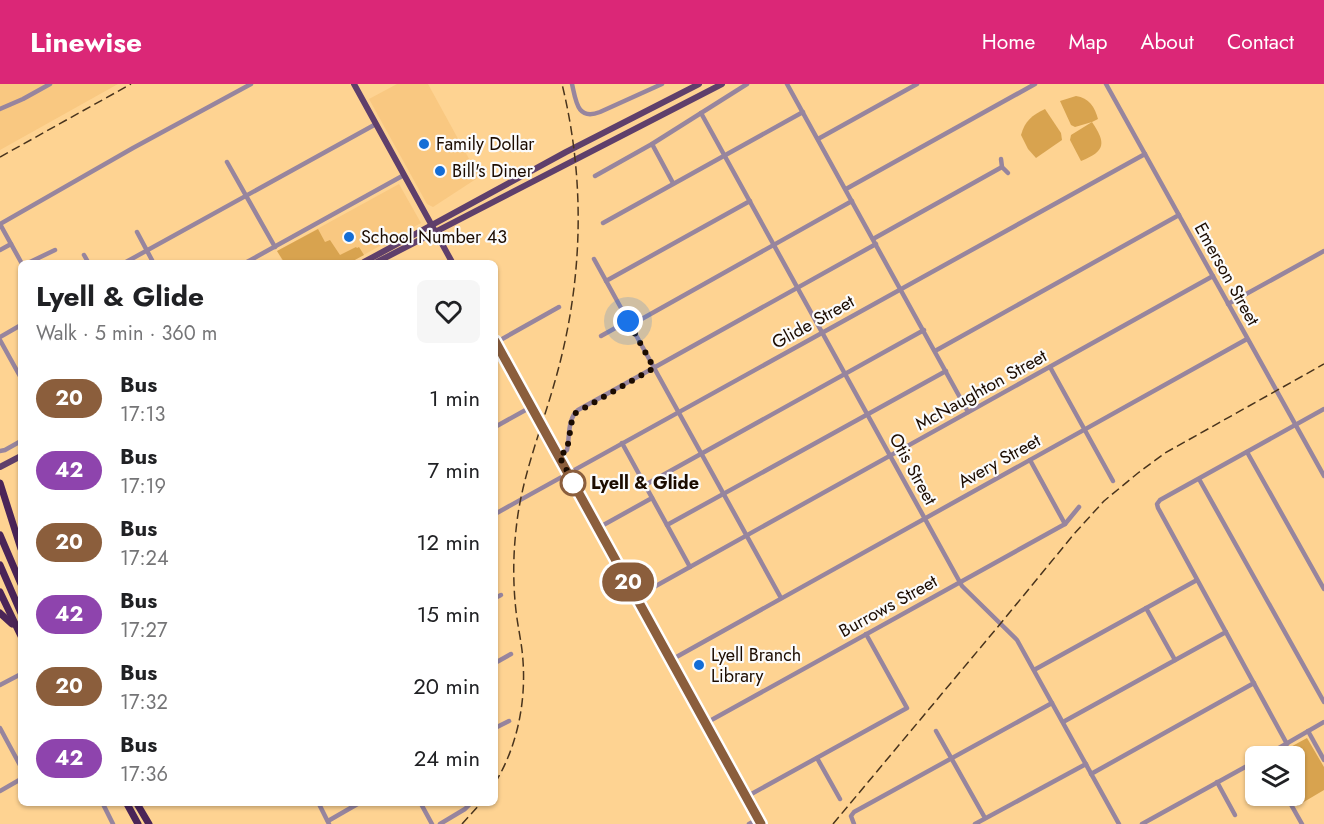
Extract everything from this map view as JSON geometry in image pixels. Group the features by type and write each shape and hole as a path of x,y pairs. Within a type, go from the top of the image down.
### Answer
{"highway":[{"path":"0,483 18,540"},
{"path":"0,535 18,577"},
{"path":"0,564 18,607"},
{"path":"0,592 18,630"},
{"path":"0,613 18,632"},
{"path":"128,806 138,824"},
{"path":"138,806 149,824"}],"main road":[{"path":"354,84 451,260"},
{"path":"368,260 578,146 699,84"},
{"path":"711,90 717,84"},
{"path":"381,260 722,84"},
{"path":"498,347 760,821"},
{"path":"0,468 18,458"}],"street":[{"path":"0,109 50,84"},
{"path":"20,260 0,224 134,147 251,84"},
{"path":"572,84 580,110 590,115 662,84"},
{"path":"595,176 652,144 747,84"},
{"path":"788,84 968,412"},
{"path":"818,139 917,84"},
{"path":"846,189 1035,84"},
{"name":"Emerson Street","path":"1106,84 1324,476"},
{"path":"603,223 803,112"},
{"name":"Otis Street","path":"701,113 964,589 1015,637 1118,822"},
{"path":"130,260 376,124"},
{"path":"652,144 673,183"},
{"name":"Glide Street","path":"498,512 1145,154"},
{"path":"1001,159 1002,167 1008,173"},
{"path":"227,162 275,247"},
{"path":"873,239 1002,167"},
{"path":"251,260 404,176"},
{"path":"606,281 750,201"},
{"path":"601,336 630,323 852,201"},
{"path":"935,351 1179,215"},
{"path":"137,232 152,260"},
{"path":"0,250 11,244"},
{"path":"559,456 567,450 574,414 876,244"},
{"path":"34,260 55,250"},
{"path":"1228,304 1324,251"},
{"path":"84,255 87,260"},
{"path":"594,259 781,598"},
{"name":"McNaughton Street","path":"636,597 1212,276"},
{"path":"498,340 559,307"},
{"path":"18,327 0,338 18,372"},
{"path":"645,485 924,330"},
{"name":"Avery Street","path":"670,660 1247,339"},
{"path":"1050,367 1113,481"},
{"path":"667,525 946,371"},
{"path":"498,425 531,407"},
{"path":"1287,744 1157,503 1324,409"},
{"path":"0,451 18,443"},
{"path":"622,443 690,567"},
{"path":"1247,452 1324,589"},
{"path":"1029,460 1065,524"},
{"path":"1199,479 1324,702"},
{"path":"598,528 652,498"},
{"name":"Burrows Street","path":"706,723 1065,524 1079,507"},
{"path":"1034,670 1197,580"},
{"path":"1146,608 1175,660"},
{"path":"1063,722 1226,632"},
{"path":"746,797 907,708 866,634"},
{"path":"498,661 511,654"},
{"path":"0,685 18,676"},
{"path":"1091,774 1254,683"},
{"path":"854,824 851,814 1052,703"},
{"path":"498,726 509,721"},
{"path":"1283,746 1324,722"},
{"path":"0,728 18,761"},
{"path":"936,730 985,818"},
{"path":"1308,731 1324,760"},
{"path":"817,758 840,799"},
{"path":"975,824 1086,764"},
{"path":"1142,824 1245,767"},
{"path":"0,791 18,781"},
{"path":"1217,782 1235,815"},
{"path":"104,806 113,824"},
{"path":"320,806 328,823 356,806"},
{"path":"422,806 432,824"},
{"path":"440,824 468,806"},
{"path":"1292,806 1301,822 1293,824"},
{"path":"749,824 760,821"},
{"path":"1110,824 1118,822"}],"shaded area":[{"path":"0,84 118,84 0,150"},
{"path":"397,84 428,84 479,177 433,207 427,204 369,99"},
{"path":"1076,96 1091,104 1098,119 1075,127 1071,125 1060,101"},
{"path":"1045,109 1061,133 1062,140 1036,158 1021,135 1029,119"},
{"path":"1092,122 1100,136 1101,146 1095,154 1081,161 1070,140 1071,135"},
{"name":"School Number 43","path":"399,184 421,223 355,260 282,260 277,251"},
{"path":"318,229 325,242 330,240 340,255 359,247 364,255 355,260 283,260 277,251"},
{"path":"1307,738 1324,767 1324,790 1305,801 1305,746 1292,746"}],"railway":[{"path":"0,157 131,84"},
{"path":"498,778 514,740 523,693 524,677 514,581 516,530 522,492 564,344 576,270 578,195 570,121 562,84"},
{"path":"833,824 1104,501 1165,453 1324,364"},
{"path":"462,824 478,806"}],"bus line":[{"name":"20","path":"498,346 761,824"}],"place":[{"name":"Family Dollar","path":"424,144"},
{"name":"Bill's Diner","path":"440,171"},
{"name":"School Number 43","path":"349,237"},
{"name":"Lyell & Glide","path":"573,483"},
{"name":"Lyell Branch Library","path":"699,665"}],"route":[{"path":"573,483 575,486 559,456 567,450 574,414 654,368 628,321"}]}
